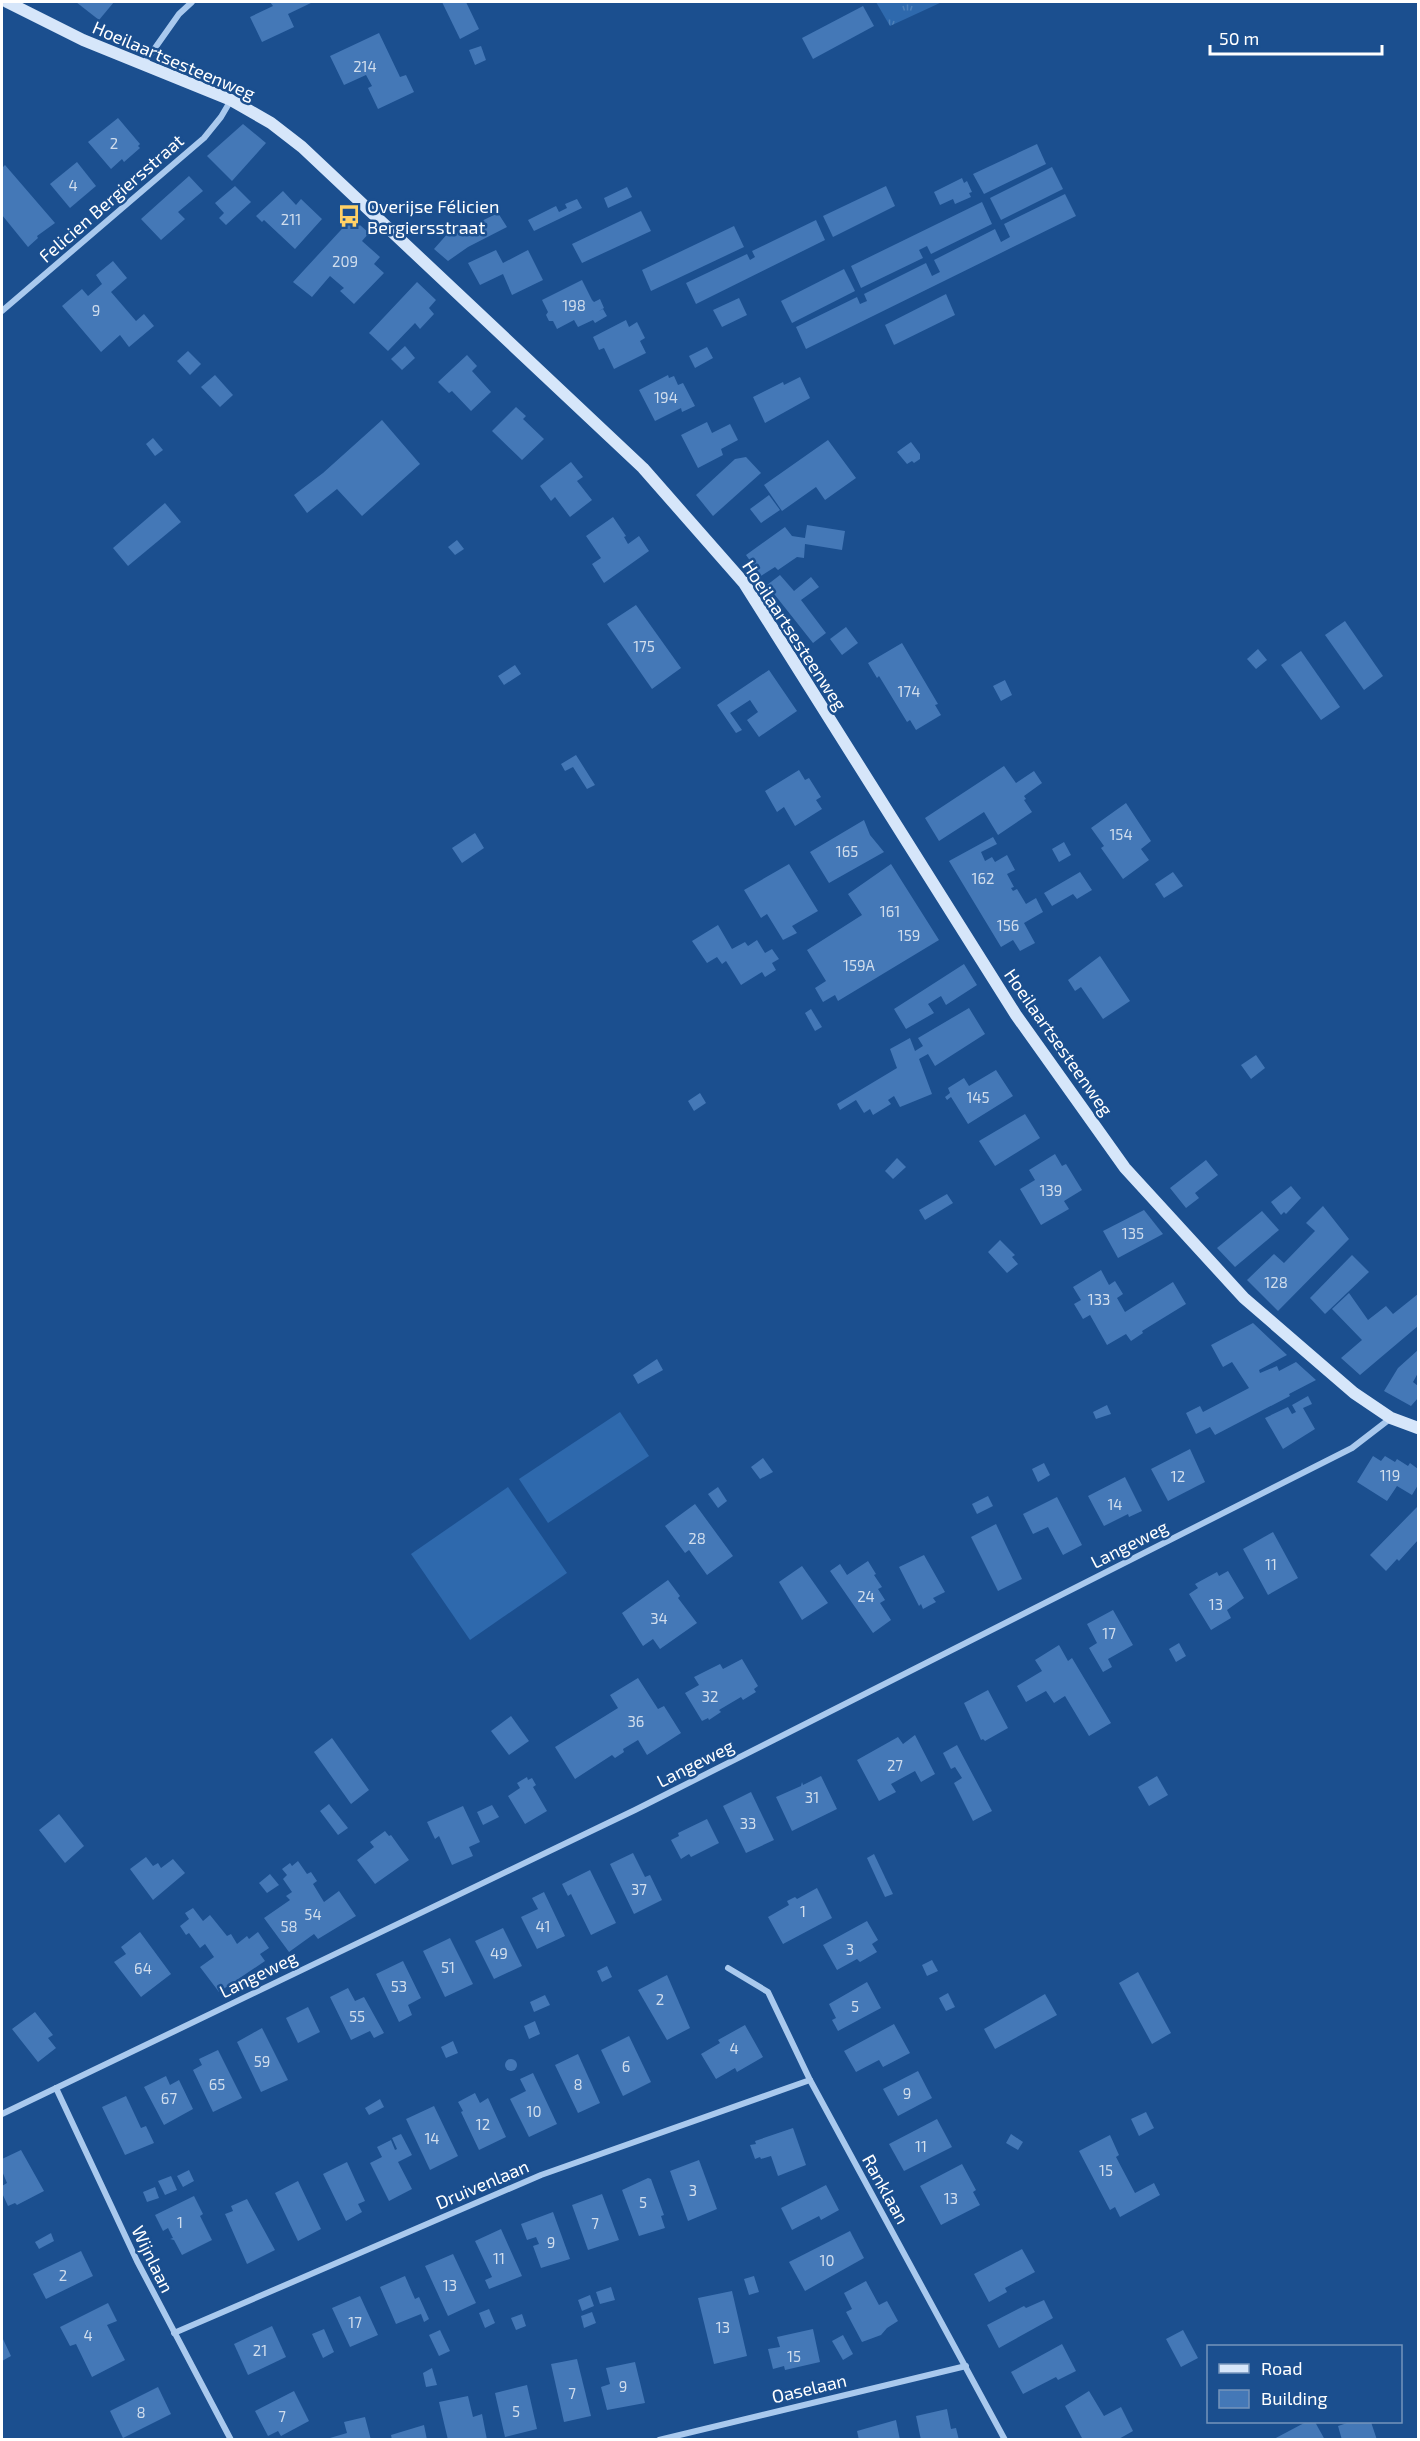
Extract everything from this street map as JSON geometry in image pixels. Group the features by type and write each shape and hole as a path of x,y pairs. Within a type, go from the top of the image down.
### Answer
{"street":[{"name":"Hoeilaartsesteenweg","path":"7,2 83,40 231,100 271,123 302,147 643,468 744,583 1016,1015 1125,1168 1244,1298 1354,1393 1391,1418 1419,1428"},
{"path":"143,66 179,14 192,2"},
{"name":"Felicien Bergiersstraat","path":"2,311 204,138 218,123 231,100"},
{"name":"Langeweg","path":"2,2114 635,1810 1352,1448 1391,1418"},
{"name":"Ranklaan","path":"728,1968 768,1992 810,2080 1005,2439"},
{"name":"Druivenlaan","path":"174,2333 541,2175 810,2080"},
{"name":"Wijnlaan","path":"56,2088 137,2261 231,2439"},
{"name":"Oaselaan","path":"659,2439 966,2366"}],"green space":[{"path":"876,2 942,2 890,26"},
{"path":"620,1412 649,1456 548,1523 519,1479"},
{"path":"508,1487 567,1573 470,1640 411,1554"}],"building":[{"path":"76,2 114,2 99,20"},
{"path":"270,2 313,2 288,14 294,27 262,42 250,17 273,6"},
{"path":"442,2 466,2 479,29 460,39"},
{"path":"863,6 874,26 813,59 802,38"},
{"path":"379,33 400,77 406,75 414,92 378,109 368,88 372,86 366,75 344,85 330,56"},
{"path":"481,46 486,60 475,65 469,50"},
{"path":"118,118 140,144 138,146 140,148 124,162 122,159 111,169 88,142"},
{"path":"243,124 266,143 232,181 207,156"},
{"path":"1037,144 1046,164 984,194 973,174"},
{"path":"77,162 96,186 70,208 50,184"},
{"path":"5,165 55,223 37,236 38,238 28,247 2,215 2,168"},
{"path":"1052,167 1063,189 1001,220 990,198"},
{"path":"189,176 203,191 178,212 185,219 161,240 141,219"},
{"path":"962,178 964,183 967,181 972,192 969,193 971,197 955,204 953,199 940,205 934,192"},
{"path":"235,186 251,202 226,225 219,218 224,213 215,203"},
{"path":"886,186 895,206 833,237 823,216"},
{"path":"627,187 632,197 608,208 604,198"},
{"path":"283,191 296,205 301,199 322,219 295,249 264,220 262,222 256,216"},
{"path":"1065,194 1076,216 806,349 796,327 857,297 860,304 867,301 864,294 926,263 932,276 940,272 934,260 995,229 1001,242 1010,237 1004,224"},
{"path":"577,199 582,208 534,231 528,220 556,206 559,212 567,208 565,204"},
{"path":"982,202 992,224 931,254 927,246 919,250 923,258 861,288 851,266"},
{"path":"641,211 651,231 582,263 572,244"},
{"path":"498,213 507,227 468,247 448,261 434,249 449,232 453,235"},
{"path":"352,218 369,233 362,241 380,257 374,264 384,273 354,304 340,291 344,288 330,276 312,297 293,282"},
{"path":"816,220 825,240 696,304 686,283 747,254 750,260 755,257 752,251"},
{"path":"734,226 744,247 651,291 642,270"},
{"path":"496,250 503,263 528,250 543,280 512,295 503,274 480,285 468,263"},
{"path":"113,261 127,278 111,292 136,321 144,314 154,326 129,347 120,335 101,352 62,306 82,289 88,296 102,284 96,275"},
{"path":"844,269 855,291 792,323 781,301"},
{"path":"582,280 592,300 594,302 600,299 604,308 599,311 603,309 607,316 595,323 593,320 578,327 574,320 557,329 553,321 549,321 546,315 548,312 542,300"},
{"path":"417,282 436,300 429,308 434,314 420,329 415,323 388,351 369,333"},
{"path":"946,294 955,315 894,345 885,325"},
{"path":"739,298 747,315 722,327 713,310"},
{"path":"626,320 629,327 637,322 645,338 640,341 646,353 614,369 604,348 599,350 593,337"},
{"path":"405,346 415,358 402,370 391,359"},
{"path":"707,347 713,358 695,368 689,356"},
{"path":"188,351 201,364 190,375 177,361"},
{"path":"467,355 477,366 472,371 491,392 471,411 452,391 449,393 438,382"},
{"path":"215,375 233,395 220,407 201,387"},
{"path":"668,375 669,378 674,376 678,385 683,383 695,406 682,412 681,408 655,421 639,390"},
{"path":"800,377 810,398 765,423 753,397 783,382 784,385"},
{"path":"516,407 526,416 523,419 544,439 522,460 492,431"},
{"path":"382,420 420,464 362,516 337,489 307,513 294,495 323,473"},
{"path":"707,422 712,433 730,424 738,440 721,449 723,455 698,468 681,435"},
{"path":"153,438 163,450 155,456 146,444"},
{"path":"828,440 856,478 825,500 816,487 782,511 764,485"},
{"path":"911,442 920,454 920,459 907,464 897,452"},
{"path":"746,457 761,473 713,516 696,495 735,459"},
{"path":"571,462 583,477 577,481 592,500 570,517 555,497 551,501 540,486"},
{"path":"769,495 780,510 761,523 750,509"},
{"path":"165,503 181,522 128,566 113,548"},
{"path":"613,517 626,536 624,537 628,544 639,536 649,551 604,583 592,564 601,558 586,536"},
{"path":"807,525 845,531 842,550 805,544 804,558 797,557 778,570 775,567 761,576 746,555 785,527 792,536 805,538"},
{"path":"457,540 464,549 455,555 448,547"},
{"path":"780,575 794,591 811,577 819,587 801,600 826,633 813,643 767,585"},
{"path":"636,605 681,668 652,689 607,624"},
{"path":"1345,621 1383,676 1364,690 1325,635"},
{"path":"846,627 858,643 842,655 830,639"},
{"path":"902,643 938,704 935,705 941,715 916,730 910,720 907,722 879,676 877,678 868,663"},
{"path":"1258,649 1267,660 1256,669 1247,659"},
{"path":"1301,651 1340,707 1321,720 1281,665"},
{"path":"515,665 521,674 504,685 498,676"},
{"path":"769,670 797,711 759,737 747,720 758,712 750,700 730,713 742,730 736,733 717,705"},
{"path":"1005,680 1012,695 1001,701 993,686"},
{"path":"576,755 595,785 587,789 573,767 565,771 561,764"},
{"path":"1004,766 1016,783 1034,771 1042,783 1024,796 1032,812 998,835 984,812 939,841 925,818"},
{"path":"799,770 805,780 809,778 821,797 816,800 822,809 795,826 784,807 777,812 765,791"},
{"path":"1126,803 1151,841 1141,849 1149,860 1123,879 1101,848 1104,846 1091,828"},
{"path":"864,820 870,835 884,852 829,883 810,852"},
{"path":"475,833 484,848 462,863 452,848"},
{"path":"993,837 997,844 981,852 985,861 992,857 995,862 1007,855 1015,870 1007,874 1014,887 1011,888 1013,891 1017,889 1026,904 1036,898 1043,912 1024,923 1035,943 1020,951 1013,940 1001,947 949,861"},
{"path":"1064,842 1071,855 1059,862 1052,849"},
{"path":"789,864 818,911 792,926 797,933 783,940 767,914 761,918 744,890"},
{"path":"891,864 939,940 838,1001 835,995 823,1002 815,988 826,981 807,950 862,915 848,894"},
{"path":"1080,872 1092,890 1077,899 1073,894 1052,906 1044,893"},
{"path":"1173,872 1183,886 1164,898 1155,884"},
{"path":"718,925 732,949 745,942 748,946 757,940 765,953 772,949 779,959 772,963 776,970 765,977 762,972 741,985 726,961 722,964 717,957 707,963 692,941"},
{"path":"1100,956 1130,1001 1103,1019 1081,987 1075,991 1068,980"},
{"path":"964,964 977,985 946,1005 941,996 928,1004 934,1013 906,1029 894,1009"},
{"path":"969,1008 985,1034 935,1066 928,1054 919,1059 932,1094 900,1107 894,1096 888,1100 891,1104 873,1115 870,1109 864,1113 856,1100 840,1110 837,1104 897,1068 890,1049 910,1038 915,1051 923,1046 918,1038"},
{"path":"811,1009 822,1027 815,1031 805,1013"},
{"path":"1256,1055 1265,1068 1251,1079 1241,1065"},
{"path":"996,1070 1013,1096 968,1124 951,1097 947,1100 945,1097 950,1093 948,1088 964,1078 969,1086"},
{"path":"700,1093 706,1103 694,1111 688,1101"},
{"path":"1025,1114 1040,1138 995,1166 979,1141"},
{"path":"1055,1154 1062,1166 1066,1164 1082,1190 1064,1201 1069,1209 1041,1225 1020,1189 1035,1180 1029,1170"},
{"path":"897,1158 906,1167 893,1179 885,1171"},
{"path":"1206,1160 1218,1175 1195,1193 1199,1198 1186,1208 1170,1188"},
{"path":"1291,1186 1301,1198 1286,1214 1284,1212 1281,1215 1271,1202"},
{"path":"947,1194 953,1203 925,1220 919,1210"},
{"path":"1323,1206 1349,1239 1278,1311 1247,1280 1274,1254 1284,1263 1315,1231 1306,1223"},
{"path":"1144,1210 1163,1234 1118,1258 1103,1231"},
{"path":"1262,1211 1279,1230 1235,1267 1217,1248"},
{"path":"1000,1240 1015,1255 1012,1257 1018,1264 1007,1273 988,1252"},
{"path":"1352,1255 1369,1272 1325,1314 1310,1298"},
{"path":"1101,1270 1109,1285 1115,1281 1123,1294 1117,1298 1125,1312 1173,1282 1186,1304 1142,1331 1143,1333 1131,1341 1126,1334 1107,1345 1090,1315 1083,1319 1074,1304 1081,1300 1073,1287"},
{"path":"1349,1293 1368,1320 1386,1306 1393,1314 1418,1294 1418,1326 1360,1375 1341,1358 1362,1340 1332,1309"},
{"path":"1253,1323 1287,1355 1259,1370 1260,1373 1277,1366 1279,1371 1296,1362 1316,1380 1215,1435 1210,1427 1196,1434 1186,1413 1200,1406 1203,1412 1249,1388 1232,1362 1223,1367 1211,1345"},
{"path":"1418,1350 1418,1373 1413,1382 1418,1386 1418,1398 1411,1406 1384,1391 1398,1368"},
{"path":"657,1359 663,1370 638,1384 633,1375"},
{"path":"1308,1396 1312,1404 1303,1408 1315,1429 1283,1449 1265,1418 1288,1407 1292,1414 1296,1412 1292,1405"},
{"path":"1107,1405 1111,1414 1096,1419 1093,1412"},
{"path":"1190,1449 1205,1482 1168,1501 1151,1469"},
{"path":"1373,1456 1381,1461 1385,1456 1395,1462 1397,1459 1408,1466 1410,1463 1418,1469 1418,1485 1412,1495 1397,1486 1387,1501 1357,1482"},
{"path":"763,1458 773,1472 760,1479 751,1467"},
{"path":"1044,1463 1050,1475 1038,1482 1032,1469"},
{"path":"1125,1477 1142,1511 1129,1517 1128,1514 1104,1526 1088,1496"},
{"path":"718,1487 727,1501 718,1508 708,1494"},
{"path":"988,1496 993,1506 977,1514 972,1504"},
{"path":"1057,1497 1082,1545 1063,1555 1048,1527 1033,1534 1023,1514"},
{"path":"695,1504 733,1556 707,1575 689,1550 685,1553 665,1526"},
{"path":"1418,1506 1418,1540 1399,1561 1397,1559 1386,1571 1370,1555"},
{"path":"996,1524 1022,1579 998,1591 971,1537"},
{"path":"1273,1532 1298,1578 1268,1595 1243,1549"},
{"path":"924,1555 945,1592 933,1598 936,1602 923,1609 921,1604 919,1606 899,1567"},
{"path":"868,1561 882,1587 878,1589 885,1600 880,1603 891,1620 873,1633 830,1571 840,1564 847,1575"},
{"path":"802,1566 828,1603 802,1620 779,1582"},
{"path":"1228,1571 1244,1598 1227,1610 1231,1618 1211,1630 1189,1594 1198,1588 1195,1584 1217,1572 1219,1576"},
{"path":"668,1580 697,1623 660,1649 653,1639 643,1646 622,1613"},
{"path":"1113,1610 1133,1645 1108,1659 1112,1667 1103,1672 1089,1648 1097,1643 1087,1624"},
{"path":"1179,1643 1186,1656 1176,1662 1169,1649"},
{"path":"1059,1645 1068,1661 1072,1658 1111,1723 1089,1736 1065,1696 1054,1703 1046,1691 1026,1702 1017,1686 1042,1671 1035,1660"},
{"path":"742,1659 758,1686 754,1689 756,1692 743,1700 741,1697 719,1710 721,1712 709,1720 708,1718 702,1721 685,1693 699,1685 694,1677 720,1664 723,1669"},
{"path":"638,1678 658,1709 664,1706 681,1733 647,1755 638,1740 623,1749 624,1752 615,1758 612,1755 575,1779 555,1747 618,1708 610,1695"},
{"path":"988,1690 1008,1728 985,1741 981,1740 964,1703"},
{"path":"511,1716 529,1741 509,1755 491,1731"},
{"path":"915,1735 935,1774 921,1782 915,1771 891,1784 896,1792 879,1801 857,1760 898,1737 903,1744"},
{"path":"332,1738 369,1790 351,1804 314,1752"},
{"path":"957,1745 992,1811 973,1821 954,1783 962,1778 955,1767 951,1769 943,1753"},
{"path":"821,1776 837,1809 792,1831 776,1797 801,1786 802,1782 803,1785"},
{"path":"1157,1776 1168,1795 1149,1806 1138,1787"},
{"path":"527,1777 528,1780 532,1778 536,1785 533,1787 547,1811 525,1824 508,1796 520,1788 517,1783"},
{"path":"751,1792 774,1840 746,1853 723,1806"},
{"path":"329,1804 348,1828 338,1835 320,1811"},
{"path":"492,1805 499,1817 483,1825 477,1812"},
{"path":"463,1806 480,1842 469,1847 473,1856 452,1865 439,1836 435,1839 427,1822"},
{"path":"59,1814 84,1846 65,1863 39,1830"},
{"path":"707,1819 719,1843 691,1857 689,1854 681,1859 671,1840 679,1836 678,1833"},
{"path":"385,1831 389,1836 391,1835 409,1860 375,1884 357,1860 374,1847 370,1842"},
{"path":"633,1853 645,1877 650,1875 662,1900 634,1914 610,1864"},
{"path":"874,1854 893,1894 885,1897 867,1858"},
{"path":"146,1857 153,1866 158,1863 161,1868 173,1859 185,1873 153,1900 130,1869"},
{"path":"298,1861 307,1874 311,1872 317,1881 313,1884 324,1902 339,1891 356,1916 318,1939 314,1934 289,1952 264,1918 290,1900 286,1896 292,1892 283,1879 287,1875 282,1869"},
{"path":"590,1870 616,1923 591,1935 571,1894 568,1896 562,1884"},
{"path":"270,1874 279,1885 267,1893 259,1883"},
{"path":"817,1888 832,1918 783,1944 768,1917 789,1905 787,1901 795,1897 797,1899"},
{"path":"544,1892 565,1936 537,1949 521,1917 538,1909 532,1898"},
{"path":"193,1908 203,1921 210,1915 227,1936 231,1934 237,1944 247,1936 249,1939 258,1932 269,1948 260,1954 265,1961 219,1992 200,1967 214,1957 205,1944 200,1948 189,1933 186,1935 180,1926 189,1919 185,1913"},
{"path":"867,1921 878,1940 872,1944 877,1952 860,1962 857,1959 837,1970 823,1945"},
{"path":"503,1928 522,1966 494,1979 475,1941"},
{"path":"140,1932 171,1974 141,1997 114,1962 126,1954 121,1947"},
{"path":"450,1938 473,1984 445,1997 423,1951"},
{"path":"932,1960 938,1971 927,1976 922,1965"},
{"path":"403,1961 421,1998 408,2005 412,2015 399,2022 376,1974"},
{"path":"607,1966 612,1977 602,1982 597,1971"},
{"path":"1138,1972 1171,2033 1152,2044 1119,1983"},
{"path":"667,1975 690,2028 667,2040 638,1990"},
{"path":"867,1982 881,2008 838,2031 832,2020 836,2018 829,2004"},
{"path":"348,1988 355,2001 364,1997 384,2033 374,2038 370,2031 351,2040 330,1997"},
{"path":"948,1993 955,2007 946,2011 939,1998"},
{"path":"1045,1994 1057,2015 995,2049 984,2029"},
{"path":"545,1995 550,2005 534,2012 530,2002"},
{"path":"308,2007 320,2032 298,2043 286,2018"},
{"path":"35,2012 53,2035 48,2038 56,2048 38,2062 12,2029"},
{"path":"535,2021 540,2034 529,2039 524,2026"},
{"path":"894,2024 910,2053 883,2067 879,2060 856,2072 844,2051"},
{"path":"745,2025 763,2057 737,2072 735,2068 716,2079 701,2054 720,2043 718,2040"},
{"path":"262,2028 288,2080 261,2092 237,2042"},
{"path":"629,2036 651,2082 623,2096 601,2050"},
{"path":"453,2041 458,2053 446,2058 441,2047"},
{"path":"218,2050 242,2098 213,2112 193,2070 202,2065 199,2059"},
{"path":"578,2054 600,2103 578,2113 555,2065"},
{"path":"513,2059 516,2060 516,2070 509,2071 506,2070 505,2063 506,2060"},
{"path":"918,2071 932,2098 898,2116 883,2089"},
{"path":"533,2073 557,2124 529,2137 510,2099 526,2091 520,2079"},
{"path":"166,2076 170,2085 179,2080 193,2109 164,2125 144,2087"},
{"path":"475,2093 480,2103 488,2098 506,2137 479,2150 458,2102"},
{"path":"126,2096 141,2128 146,2126 154,2143 125,2155 102,2107"},
{"path":"380,2099 384,2107 369,2115 365,2108"},
{"path":"434,2106 458,2156 430,2170 406,2119"},
{"path":"1146,2112 1154,2128 1139,2136 1131,2119"},
{"path":"937,2119 952,2147 904,2171 889,2144"},
{"path":"793,2128 806,2165 778,2176 771,2156 755,2159 750,2145 756,2144 755,2141"},
{"path":"401,2134 412,2155 398,2162 412,2189 389,2201 370,2163 382,2157 377,2147 391,2140 395,2150 397,2149 392,2138"},
{"path":"1011,2134 1023,2142 1018,2150 1006,2143"},
{"path":"1110,2135 1119,2155 1116,2157 1135,2193 1154,2183 1160,2195 1120,2217 1115,2207 1110,2210 1079,2151"},
{"path":"21,2150 44,2191 17,2205 15,2203 8,2206 2,2193 2,2186 7,2183 2,2171 2,2159"},
{"path":"699,2160 717,2209 688,2221 670,2171"},
{"path":"347,2162 365,2201 358,2204 362,2212 346,2221 323,2174"},
{"path":"962,2164 976,2190 973,2192 980,2205 941,2225 920,2186"},
{"path":"189,2170 194,2181 183,2187 177,2176"},
{"path":"171,2176 177,2190 165,2195 158,2181"},
{"path":"648,2178 651,2179 664,2215 661,2216 665,2228 639,2236 622,2190"},
{"path":"298,2181 321,2229 298,2241 275,2193"},
{"path":"826,2185 839,2210 821,2220 819,2216 792,2230 781,2208"},
{"path":"155,2187 159,2198 147,2202 143,2192"},
{"path":"602,2194 619,2240 588,2250 572,2205"},
{"path":"194,2196 203,2214 200,2216 212,2240 182,2255 174,2240 170,2239 173,2238 168,2228 163,2231 155,2215"},
{"path":"247,2199 275,2250 247,2264 225,2214 233,2211 231,2206"},
{"path":"553,2212 570,2259 541,2268 533,2246 539,2244 536,2237 527,2240 521,2224"},
{"path":"501,2229 522,2276 489,2289 485,2280 492,2277 475,2241"},
{"path":"850,2231 864,2258 805,2291 789,2262"},
{"path":"51,2233 54,2241 39,2249 35,2242"},
{"path":"1022,2249 1035,2272 1005,2288 1007,2292 989,2302 974,2274"},
{"path":"81,2251 93,2276 46,2299 33,2274"},
{"path":"453,2254 476,2303 448,2316 425,2266"},
{"path":"405,2276 415,2299 419,2297 429,2319 424,2322 421,2314 396,2324 380,2287"},
{"path":"754,2276 759,2292 749,2295 744,2279"},
{"path":"866,2281 879,2305 887,2301 898,2321 881,2335 862,2342 846,2312 852,2309 844,2293"},
{"path":"611,2287 615,2300 600,2304 596,2292"},
{"path":"732,2291 747,2356 714,2364 698,2298"},
{"path":"590,2295 594,2306 582,2311 578,2300"},
{"path":"360,2296 378,2335 350,2347 332,2308"},
{"path":"1044,2300 1053,2318 999,2348 987,2325 1024,2306 1026,2308"},
{"path":"108,2303 117,2321 107,2325 125,2360 92,2377 76,2344 70,2346 60,2327"},
{"path":"489,2309 495,2323 485,2328 479,2313"},
{"path":"592,2312 596,2323 584,2328 581,2316"},
{"path":"522,2314 526,2326 516,2330 511,2318"},
{"path":"272,2326 286,2357 248,2375 234,2344"},
{"path":"324,2329 334,2352 323,2358 312,2334"},
{"path":"813,2329 820,2362 785,2370 784,2366 773,2369 768,2349 780,2347 777,2337"},
{"path":"440,2330 450,2351 439,2356 429,2335"},
{"path":"1183,2330 1198,2358 1181,2367 1166,2339"},
{"path":"843,2335 853,2354 843,2360 832,2341"},
{"path":"2,2337 11,2356 2,2361"},
{"path":"1062,2344 1076,2371 1058,2380 1056,2377 1023,2394 1011,2372"},
{"path":"577,2359 591,2416 564,2422 551,2364"},
{"path":"635,2362 645,2403 607,2410 601,2387 610,2384 606,2368"},
{"path":"432,2368 437,2385 426,2387 423,2373"},
{"path":"527,2385 537,2429 505,2437 495,2393"},
{"path":"158,2387 171,2414 123,2438 110,2411"},
{"path":"294,2391 309,2421 281,2436 278,2431 268,2436 255,2411"},
{"path":"1089,2391 1104,2416 1121,2407 1133,2431 1117,2440 1083,2440 1065,2406"},
{"path":"468,2396 473,2417 482,2414 487,2440 448,2440 439,2402"},
{"path":"947,2409 951,2429 956,2428 959,2440 921,2440 916,2416"},
{"path":"365,2417 371,2440 323,2440 347,2433 344,2422"},
{"path":"896,2420 900,2440 859,2440 857,2431"},
{"path":"1304,2423 1316,2423 1325,2440 1272,2440"},
{"path":"1347,2423 1371,2423 1377,2440 1342,2440 1338,2426"},
{"path":"424,2425 427,2440 392,2440 391,2435"}],"place":[{"name":"Overijse Félicien Bergiersstraat","path":"349,216"}]}
